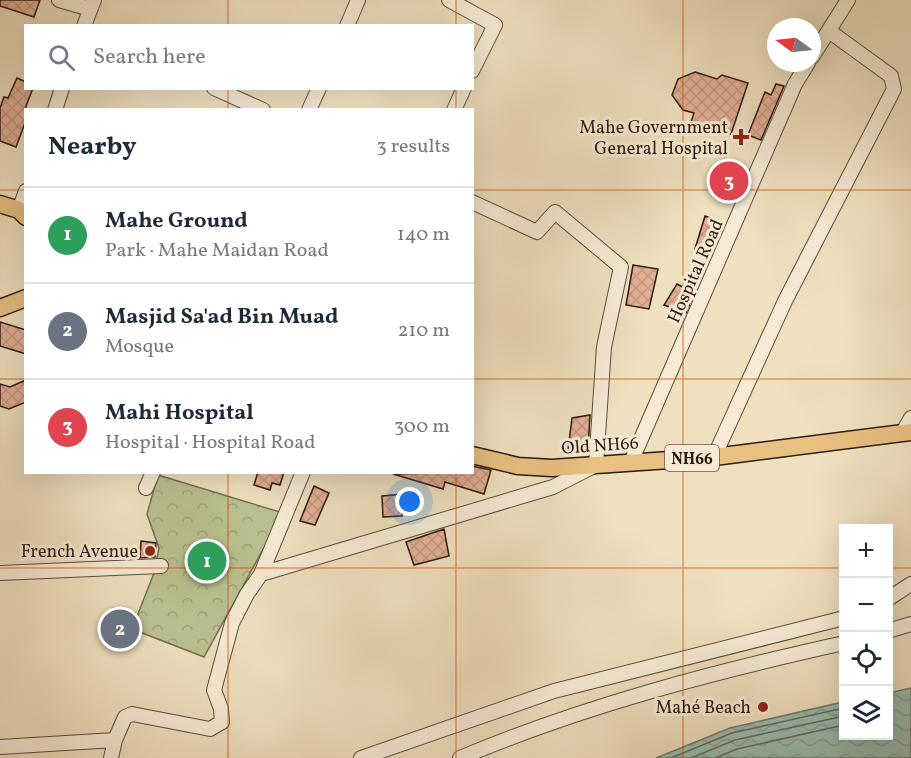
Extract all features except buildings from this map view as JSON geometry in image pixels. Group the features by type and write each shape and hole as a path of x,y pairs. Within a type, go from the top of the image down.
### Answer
{"main road":[{"path":"0,204 22,214"},
{"path":"0,308 24,299"},
{"name":"Old NH66","path":"474,455 518,466 552,468 714,457 908,427"}],"street":[{"path":"59,0 92,5 85,24"},
{"path":"348,24 358,0"},
{"path":"449,0 495,25 474,67"},
{"path":"821,43 848,0"},
{"path":"714,457 785,301 894,89 891,76 829,31"},
{"name":"Hospital Road","path":"631,462 795,84 802,72"},
{"path":"55,108 61,90"},
{"path":"218,90 259,108"},
{"path":"310,108 318,90"},
{"path":"454,108 463,90"},
{"path":"261,574 553,487 596,465 604,347 621,267 555,212 537,232 474,203"},
{"path":"146,488 152,474"},
{"path":"111,758 115,740 125,717 132,714 210,729 222,722 221,709 214,690 216,674 232,622 261,574 302,474"},
{"path":"0,573 161,566"},
{"path":"893,596 911,584"},
{"path":"361,758 554,691 839,619"},
{"path":"893,629 911,624"},
{"path":"460,758 509,738 714,672 839,644"},
{"path":"0,747 115,740"}],"green space":[{"path":"158,475 283,513 204,657 132,629 154,573 159,548 147,514"}],"water":[{"path":"911,688 911,758 656,758 730,728 839,703 839,740 893,740 893,692"}],"place":[{"name":"Mahe Government General Hospital","path":"741,137"},
{"name":"Mahi Hospital","path":"729,181"},
{"name":"French Avenue","path":"150,551"},
{"name":"Mahe Ground","path":"207,561"},
{"name":"Masjid Sa'ad Bin Muad","path":"120,629"},
{"name":"Mahé Beach","path":"763,707"}]}
